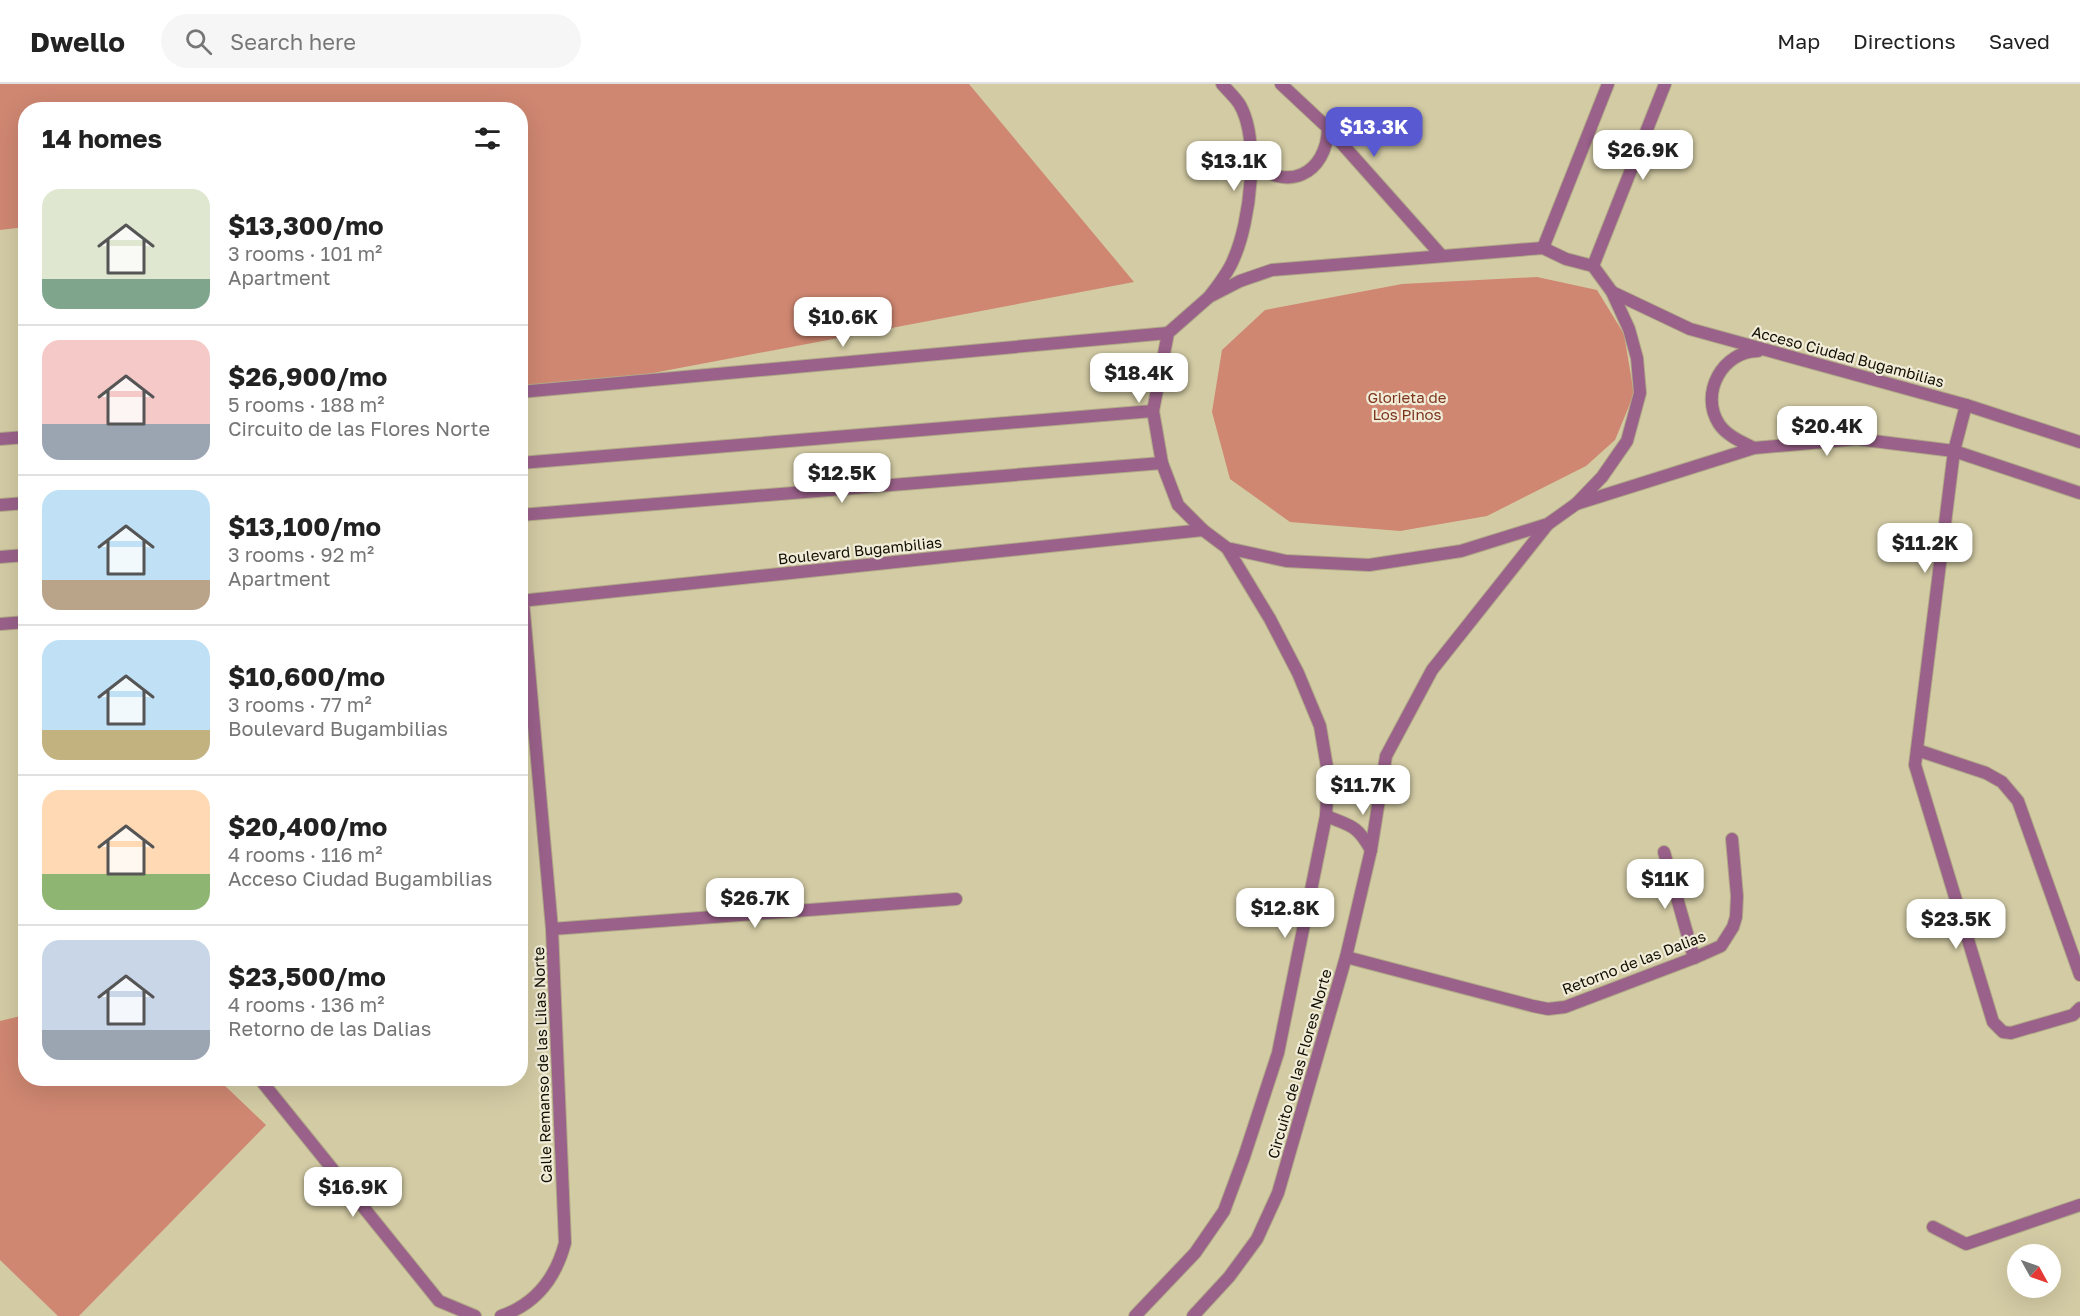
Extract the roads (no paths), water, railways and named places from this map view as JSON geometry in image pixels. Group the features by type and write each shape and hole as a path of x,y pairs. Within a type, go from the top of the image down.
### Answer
{"street":[{"path":"1209,297 1234,259 1246,217 1252,161 1250,135 1240,105 1222,84"},
{"path":"1281,84 1328,128 1441,255"},
{"path":"1543,248 1608,84"},
{"path":"1593,266 1665,84"},
{"path":"1252,161 1262,171 1275,176 1289,178 1302,175 1314,167 1323,156 1328,142 1328,128"},
{"path":"528,391 1168,333 1209,297 1240,281 1272,270 1543,248 1566,259 1593,266 1612,292 1629,329 1637,358 1640,393 1627,441 1602,477 1576,504 1548,524 1461,551 1369,565 1286,561 1227,548 1203,530 1178,505 1162,463 1154,411 1168,333"},
{"name":"Acceso Ciudad Bugambilias","path":"1612,292 1690,329 1966,405 2080,442"},
{"path":"1754,448 1729,434 1719,423 1713,410 1712,395 1720,371 1729,361 1753,351 1766,351"},
{"path":"1966,405 1954,451 1915,765 1993,1022 2003,1032 2011,1033 2073,1015 2080,1008"},
{"path":"528,462 1154,411"},
{"path":"0,439 18,437"},
{"path":"1576,504 1754,448 1857,439 1954,451 2080,493"},
{"path":"528,514 1162,463"},
{"path":"0,505 18,504"},
{"name":"Circuito de las Flores Norte","path":"1193,1316 1229,1277 1257,1239 1278,1193 1346,957 1371,850 1386,756 1432,670 1548,524"},
{"name":"Boulevard Bugambilias","path":"528,600 1203,530"},
{"name":"Circuito de las Flores Norte","path":"1135,1316 1196,1253 1224,1211 1278,1053 1326,816 1328,773 1320,726 1298,673 1270,619 1227,548"},
{"path":"0,558 18,556"},
{"path":"0,624 18,623"},
{"name":"Calle Remanso de las Lilas Norte","path":"501,1316 514,1312 530,1302 543,1289 561,1259 566,1243 552,929 528,667"},
{"path":"1917,750 1986,773 2002,782 2018,801 2080,975"},
{"path":"1326,816 1351,825 1361,833 1371,850"},
{"name":"Retorno de las Dalias","path":"1346,957 1548,1009 1565,1007 1721,946 1733,927 1736,917 1737,896 1732,839"},
{"path":"1664,852 1694,958"},
{"path":"552,929 956,899"},
{"path":"265,1086 439,1302 475,1316"},
{"path":"1933,1227 1966,1244 2080,1205"}],"park label":[{"name":"Glorieta de Los Pinos","path":"1407,406"}]}
